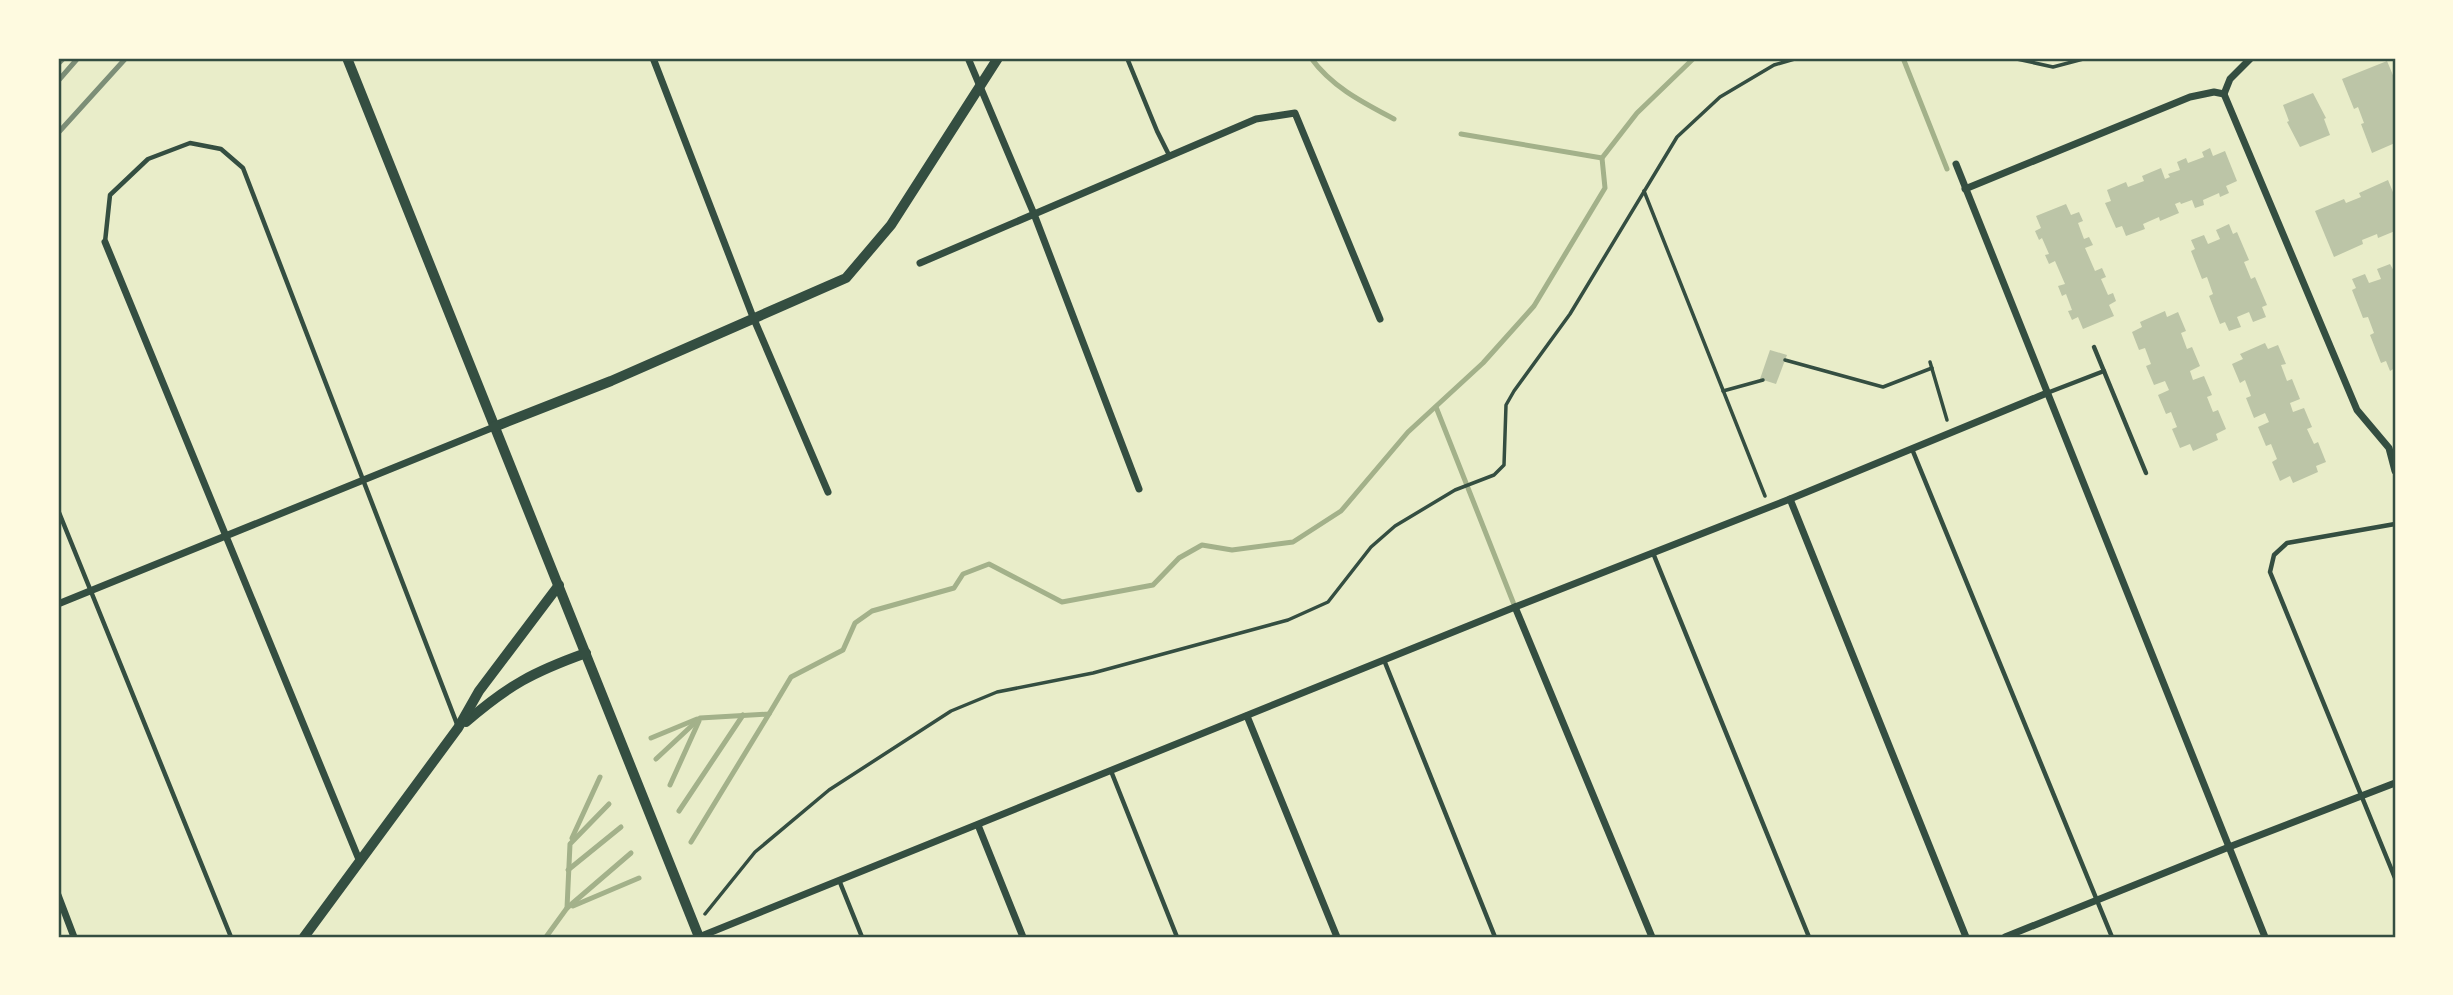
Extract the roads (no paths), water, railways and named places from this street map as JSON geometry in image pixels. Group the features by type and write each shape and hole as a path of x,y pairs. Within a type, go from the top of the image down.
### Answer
{"street":[{"path":"347,58 698,934 978,825 1515,607 1769,508 2048,393"},
{"path":"653,58 753,317 828,492"},
{"path":"968,58 1034,214 1139,489"},
{"path":"58,604 611,381 846,278 891,225 998,58"},
{"path":"2251,58 2230,79 2224,94 2357,410 2389,448 2395,471"},
{"path":"1965,189 2190,97 2214,92 2224,94"},
{"path":"920,263 1256,119 1295,113 1381,319"},
{"path":"1956,164 2265,937"},
{"path":"105,242 360,862"},
{"path":"1790,499 1966,937"},
{"path":"304,937 458,728 480,691 559,585"},
{"path":"1515,607 1651,937"},
{"path":"458,728 514,684 546,667 586,653"},
{"path":"1247,716 1337,937"},
{"path":"2005,937 2395,783"},
{"path":"978,825 1023,937"},
{"path":"58,895 74,937"}],"lane":[{"path":"1127,58 1169,156"},
{"path":"105,242 110,195 148,159 190,143 221,149 243,168 458,728"},
{"path":"2094,347 2146,473"},
{"path":"2048,393 2104,371"},
{"path":"1912,449 2112,937"},
{"path":"58,510 232,937"},
{"path":"2395,524 2287,542 2274,555 2270,572 2395,878"},
{"path":"1653,553 1810,937"},
{"path":"1384,660 1495,937"},
{"path":"1111,771 1177,937"},
{"path":"839,880 862,937"}],"waterway":[{"path":"1311,58 1338,86 1394,119"},
{"path":"656,759 700,718 769,714 791,677 843,650 855,623 872,611 954,588 963,574 989,564 1062,602 1153,585 1179,558 1202,545 1232,550 1293,542 1341,511 1408,432 1483,363 1534,306 1605,188 1602,158 1637,113 1694,58"},
{"path":"1903,58 1947,169"},
{"path":"1461,134 1602,158"},
{"path":"1436,407 1515,607"},
{"path":"691,842 769,714"},
{"path":"679,811 743,715"},
{"path":"651,738 697,719"},
{"path":"670,785 699,721"},
{"path":"572,838 600,777"},
{"path":"546,937 567,908 570,844 609,804"},
{"path":"568,870 621,827"},
{"path":"567,908 631,853"},
{"path":"573,906 639,878"}],"railway":[{"path":"58,64 64,58"},
{"path":"58,81 78,58"},
{"path":"58,133 126,58"}]}
